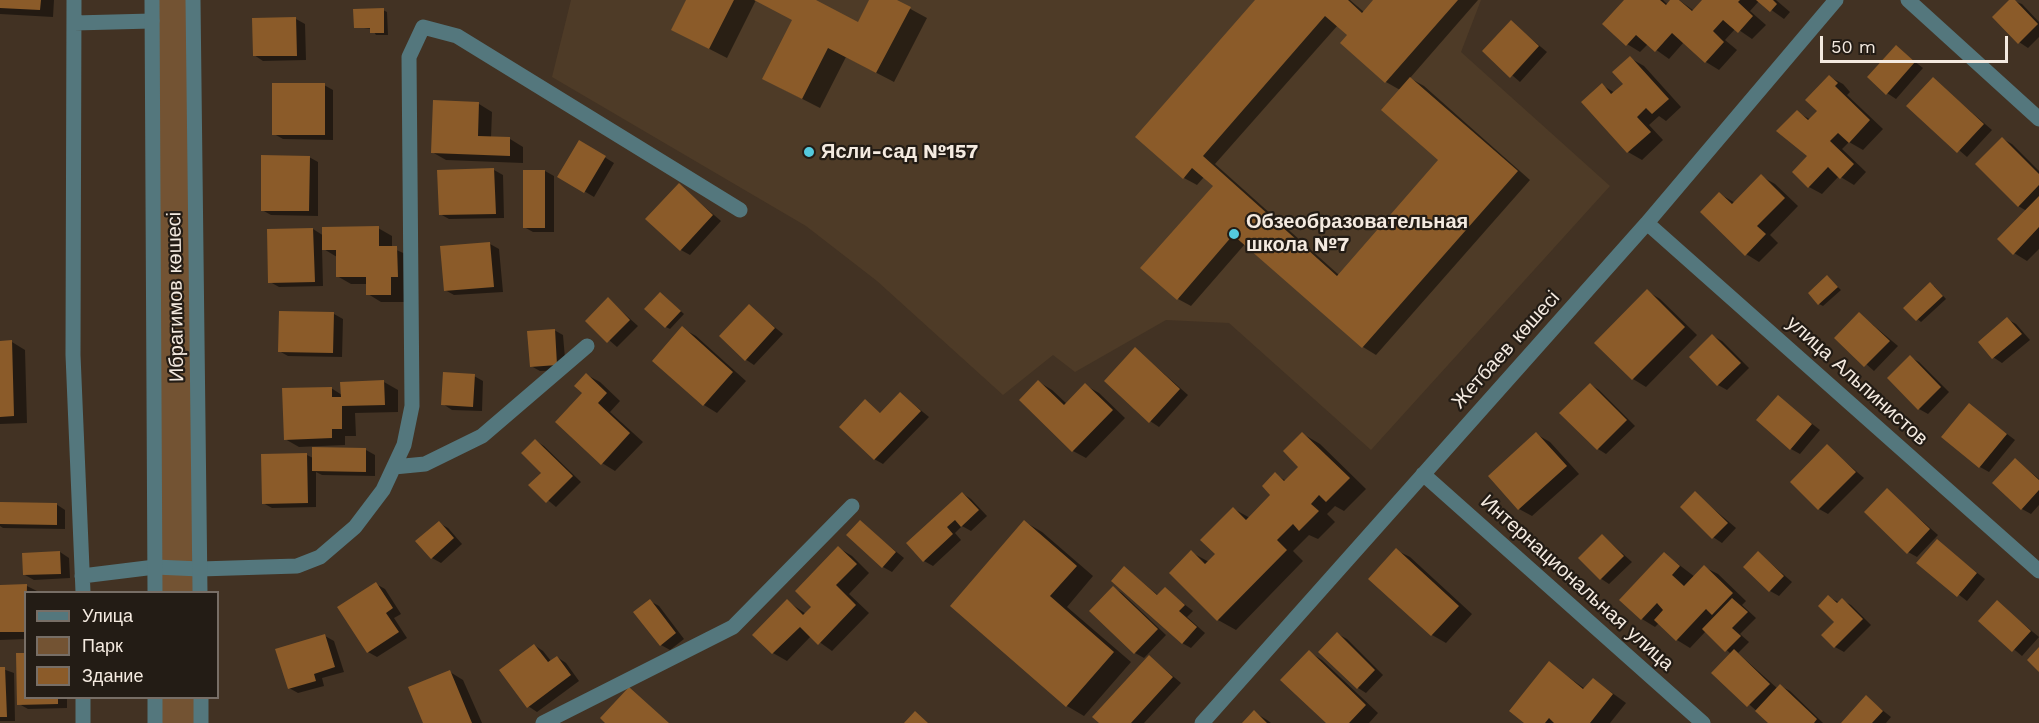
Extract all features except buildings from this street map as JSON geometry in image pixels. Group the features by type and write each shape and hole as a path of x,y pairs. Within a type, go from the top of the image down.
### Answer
{"street":[{"path":"74,0 73,356 82,591"},
{"name":"Ибрагимов көшесі","path":"152,0 155,591"},
{"name":"Ибрагимов көшесі","path":"193,0 200,591"},
{"name":"Жетбаев көшесі","path":"1202,723 1647,223 1836,0"},
{"path":"1908,0 2039,119"},
{"path":"74,22 152,21"},
{"path":"82,576 155,567 200,570 297,566 321,557 354,527 383,490 404,445 412,406 409,57 423,27 457,36 741,210"},
{"name":"улица Альпинистов","path":"1647,223 2039,571"},
{"path":"394,467 425,464 482,436 587,346"},
{"name":"Интернациональная улица","path":"1423,474 1703,723"},
{"path":"543,723 733,627 852,506"},
{"path":"83,699 83,723"},
{"path":"155,699 155,723"},
{"path":"201,699 201,723"}],"shaded area":[{"name":"Обзеобразовательная школа №7","path":"571,0 1481,0 1461,52 1610,186 1371,450 1229,323 1166,320 1075,372 1053,355 1003,395 877,281 806,226 552,77"}],"green space":[{"path":"155,0 189,0 193,591 158,591"},
{"path":"158,699 194,699 194,723 158,723"}],"place":[{"name":"Ясли-сад №157","path":"809,152"},
{"name":"Обзеобразовательная школа №7","path":"1234,234"}]}
